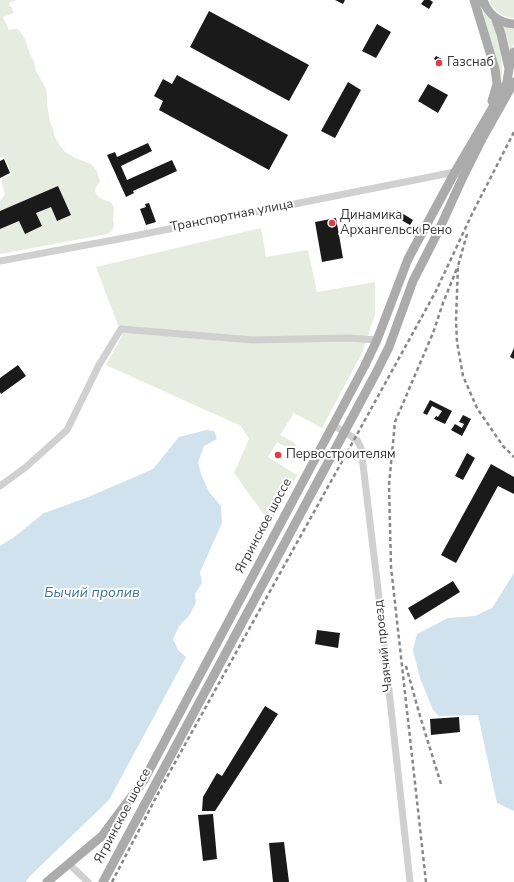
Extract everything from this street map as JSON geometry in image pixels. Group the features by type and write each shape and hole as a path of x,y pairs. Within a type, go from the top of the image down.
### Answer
{"main road":[{"path":"474,0 495,69 497,84 488,113"},
{"path":"483,0 487,9 495,17 505,23 514,24"},
{"path":"488,113 510,82 509,69 501,34 495,17"},
{"path":"509,69 514,52"},
{"name":"Ягринское шоссе","path":"47,882 102,836 144,780 377,340 408,259 459,174 482,139 504,99 510,82"},
{"name":"Ягринское шоссе","path":"103,882 345,432 389,347 413,281 438,232 459,174 488,113"}],"street":[{"name":"Транспортная улица","path":"0,261 459,174"},
{"path":"0,486 26,467 67,430 99,365 121,329 252,340 348,338 377,340"},
{"name":"Чаячий проезд","path":"333,425 357,440 361,448 410,882"},
{"path":"69,864 88,882"}],"shaded area":[{"path":"0,0 16,0 9,3 14,13 3,17 9,30 18,29 25,39 34,61 35,69 46,89 50,122 54,135 60,146 65,152 75,158 91,164 97,171 100,182 95,189 96,193 103,200 111,202 114,208 114,225 112,231 108,234 0,254 0,229 19,221 25,234 42,227 36,213 51,207 57,221 71,215 58,186 0,211 0,202 5,194 2,179 12,174 4,156 0,158"},
{"path":"490,0 514,0 514,18 499,13 493,7"},
{"path":"479,3 483,12 494,23 500,40 502,69 499,92"},
{"path":"500,25 514,29 514,44 509,54"},
{"path":"261,228 266,257 308,250 317,292 375,282 375,314 363,351 322,428 294,413 280,435 295,443 297,448 292,450 277,442 268,457 297,475 270,523 234,473 249,439 241,426 106,365 122,336 96,267"}],"water":[{"name":"Бычий пролив","path":"207,430 214,431 217,439 204,446 198,462 201,474 209,492 221,506 222,523 200,572 202,583 195,594 196,602 189,616 179,626 173,639 178,650 186,657 109,800 29,877 26,882 0,882 0,546 13,538 44,513 86,498 153,469 179,437"},
{"path":"514,573 514,811 497,803 478,715 439,716 433,710 420,678 413,650 417,634 448,618 475,616 492,608"}],"building":[{"path":"335,0 345,0 343,4"},
{"path":"424,0 430,0 433,2 429,9 421,4"},
{"path":"209,11 309,65 289,101 190,47"},
{"path":"377,24 391,32 376,58 362,51"},
{"path":"436,56 442,59 439,63 434,59"},
{"path":"177,75 288,135 269,170 159,110 163,101 154,96 163,79 172,84"},
{"path":"348,82 361,90 335,138 321,131"},
{"path":"428,84 448,95 438,113 418,101"},
{"path":"148,143 152,151 121,166 127,180 172,160 177,171 133,191 134,193 126,197 107,155 115,152 117,157"},
{"path":"4,159 10,173 0,178 0,161"},
{"path":"58,186 71,215 57,221 51,207 36,213 42,226 25,234 19,221 0,229 0,211"},
{"path":"149,203 156,222 146,225 140,209 146,207 145,204"},
{"path":"397,210 413,220 410,225 394,216"},
{"path":"336,218 343,258 322,262 315,222"},
{"path":"514,348 514,359 510,357"},
{"path":"18,365 26,376 1,394 0,378"},
{"path":"430,400 452,411 445,424 434,419 436,416 438,417 442,411 432,406 427,415 423,413"},
{"path":"463,415 471,419 462,436 451,430 455,424 462,428 464,424 459,422"},
{"path":"467,453 475,458 463,480 455,476"},
{"path":"491,464 514,477 514,494 498,486 456,563 441,555"},
{"path":"453,581 460,592 415,620 408,608"},
{"path":"317,630 340,633 338,648 315,644"},
{"path":"265,706 278,714 215,811 202,811 203,797 217,773 222,776"},
{"path":"459,717 460,732 431,735 430,719"},
{"path":"213,814 217,859 203,861 198,815"},
{"path":"284,842 289,882 273,882 269,843"}],"railway":[{"path":"112,882 162,786 436,291 472,214 514,132"},
{"path":"467,234 458,266 456,320 457,342 463,376 477,408 503,446 514,457"},
{"path":"426,882 391,567 389,485 395,422 433,333 458,266"},
{"path":"406,666 441,784"}],"place":[{"name":"Газснаб","path":"439,63"},
{"name":"Динамика Архангельск Рено","path":"332,223"},
{"name":"Первостроителям","path":"278,455"}]}
